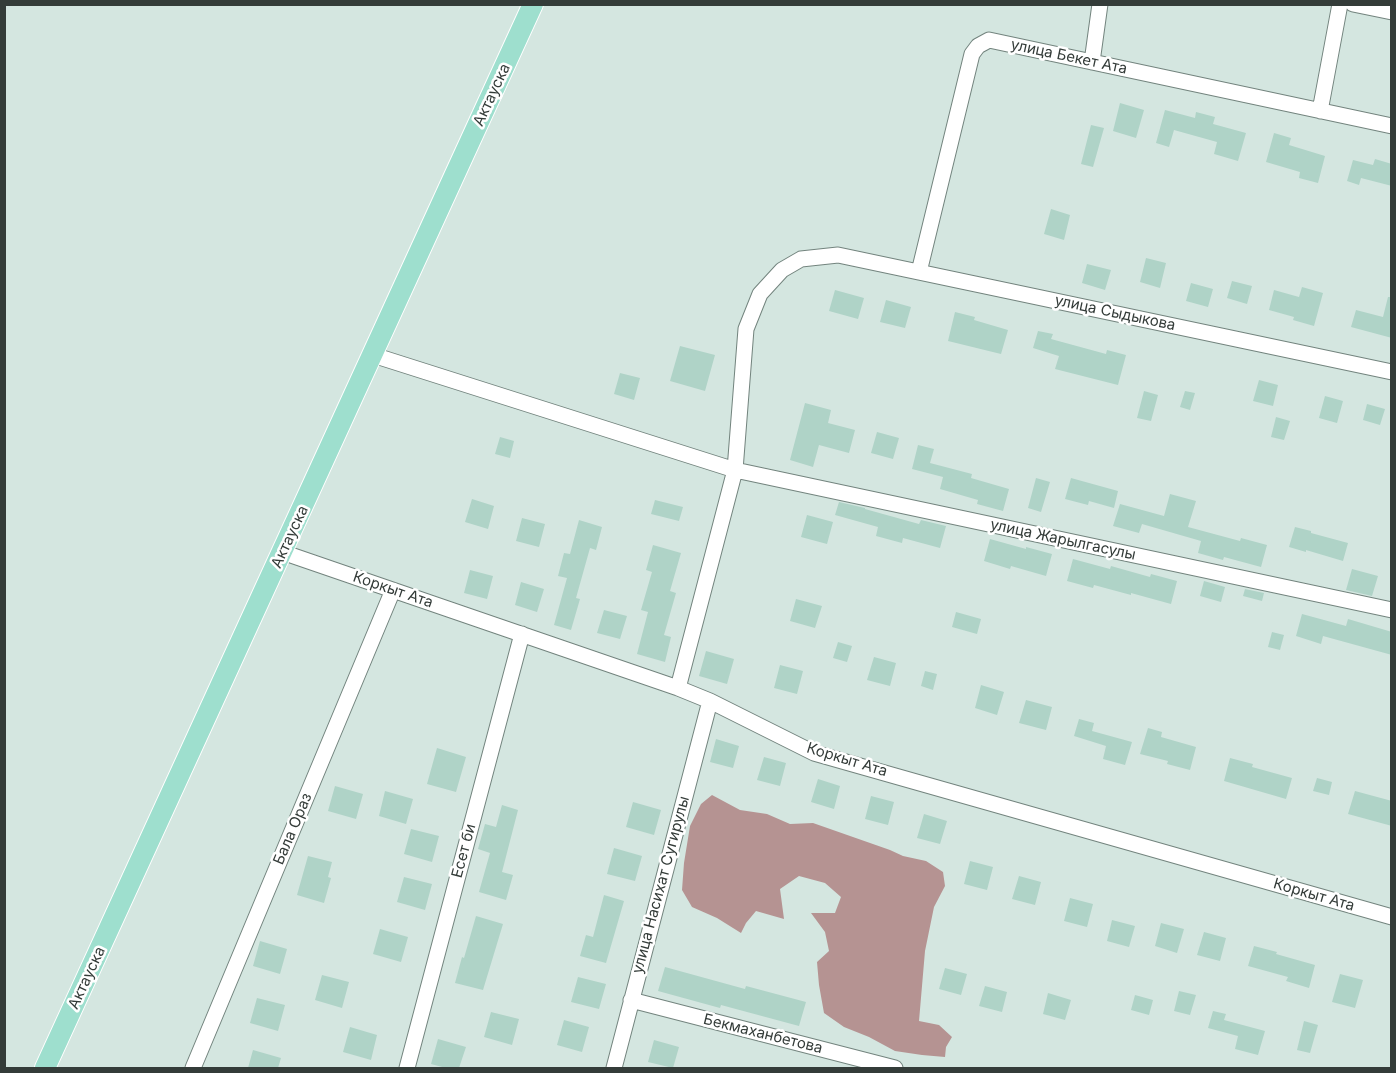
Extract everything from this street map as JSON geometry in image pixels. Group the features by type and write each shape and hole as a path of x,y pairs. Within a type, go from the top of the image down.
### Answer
{"main road":[{"name":"Актауска","path":"45,1068 533,4"}],"street":[{"path":"1092,62 1100,4"},
{"path":"1320,111 1340,4"},
{"path":"1353,4 1392,12"},
{"name":"улица Бекет Ата","path":"919,272 972,54 978,46 988,40 1392,126"},
{"name":"улица Сыдыкова","path":"678,688 735,470 746,329 760,294 782,270 801,258 838,255 1392,372"},
{"name":"улица Жарылгасулы","path":"373,355 735,470 1392,610"},
{"name":"Коркыт Ата","path":"282,552 678,688 710,701 814,753 1392,917"},
{"name":"Бала Ораз","path":"193,1068 393,590"},
{"name":"Есет би","path":"407,1068 522,634"},
{"name":"улица Насихат Сугирулы","path":"614,1068 710,701"},
{"name":"Бекмаханбетова","path":"631,1000 896,1068"}],"shaded area":[{"path":"712,795 740,810 767,814 790,824 813,823 903,856 926,861 943,872 945,886 934,907 925,951 919,1021 939,1025 952,1037 946,1047 945,1057 895,1051 844,1027 824,1013 817,962 829,951 825,932 811,913 835,913 841,897 825,883 799,876 780,889 784,919 756,911 741,933 717,918 692,907 682,890 690,826 701,804"}],"building":[{"path":"1120,103 1144,110 1136,138 1113,131"},
{"path":"1165,110 1195,118 1196,112 1215,117 1213,124 1246,133 1238,161 1214,154 1217,142 1174,130 1169,147 1156,143"},
{"path":"1091,125 1104,128 1093,167 1081,164"},
{"path":"1274,133 1291,138 1289,145 1325,156 1318,183 1299,178 1300,172 1266,162"},
{"path":"1375,159 1392,164 1392,186 1361,178 1359,185 1347,181 1353,160 1373,165"},
{"path":"1051,209 1070,215 1064,240 1044,234"},
{"path":"1146,258 1166,263 1160,288 1140,282"},
{"path":"1087,264 1111,270 1105,290 1082,283"},
{"path":"1232,281 1252,286 1247,304 1227,298"},
{"path":"1191,283 1213,289 1208,307 1186,301"},
{"path":"1302,287 1323,293 1314,326 1269,310 1274,290 1299,297"},
{"path":"835,290 864,298 858,319 829,311"},
{"path":"1388,297 1392,297 1392,338 1351,327 1356,310 1383,317"},
{"path":"886,300 911,307 905,328 880,322"},
{"path":"955,312 1008,330 1001,354 948,341"},
{"path":"1038,331 1053,334 1051,339 1106,354 1107,350 1126,355 1118,385 1055,369 1059,356 1033,348"},
{"path":"680,346 715,355 705,391 670,381"},
{"path":"620,373 640,378 634,400 614,394"},
{"path":"1259,380 1278,385 1273,406 1253,401"},
{"path":"1144,391 1158,395 1151,421 1137,418"},
{"path":"1185,391 1195,393 1190,410 1180,407"},
{"path":"1325,396 1343,401 1337,423 1319,418"},
{"path":"805,403 831,410 828,423 855,430 849,453 819,445 813,467 790,460"},
{"path":"1367,404 1385,409 1380,425 1363,420"},
{"path":"1276,417 1290,421 1284,440 1271,437"},
{"path":"877,432 899,438 893,459 871,453"},
{"path":"500,437 514,441 510,458 495,454"},
{"path":"918,445 934,449 930,463 972,474 971,478 1009,489 1003,511 977,504 978,500 940,489 943,477 912,469"},
{"path":"1036,478 1050,482 1041,512 1028,508"},
{"path":"1071,478 1118,491 1114,508 1089,501 1088,505 1065,499"},
{"path":"1170,494 1196,501 1188,527 1240,541 1241,538 1267,545 1261,567 1198,553 1201,541 1142,524 1139,533 1113,526 1120,504 1164,516"},
{"path":"472,499 494,506 488,529 465,522"},
{"path":"655,500 683,507 679,521 651,514"},
{"path":"839,502 919,524 921,520 946,526 940,548 903,538 902,543 876,536 878,527 835,515"},
{"path":"807,515 833,522 827,544 801,537"},
{"path":"522,518 545,524 539,547 516,541"},
{"path":"579,520 602,527 596,550 590,548 576,598 580,599 571,630 554,625 567,578 558,576 564,553 570,554"},
{"path":"1295,527 1348,543 1343,561 1289,547"},
{"path":"990,539 1052,554 1046,576 984,561"},
{"path":"653,545 681,553 670,591 676,593 664,635 671,637 665,662 637,654 648,612 641,610 652,572 646,570"},
{"path":"1073,559 1110,569 1111,566 1150,577 1151,574 1177,581 1171,604 1131,593 1131,595 1094,585 1093,588 1067,581"},
{"path":"1352,569 1378,576 1372,596 1346,590"},
{"path":"470,570 493,576 487,599 464,593"},
{"path":"1204,581 1225,587 1221,602 1200,596"},
{"path":"521,582 544,589 537,612 515,605"},
{"path":"1245,589 1264,593 1262,601 1243,596"},
{"path":"796,599 822,606 815,628 790,621"},
{"path":"604,610 627,616 620,639 597,633"},
{"path":"956,612 981,619 977,634 952,627"},
{"path":"1302,614 1346,626 1348,619 1392,632 1392,655 1323,636 1321,644 1296,636"},
{"path":"1272,632 1284,635 1280,650 1268,647"},
{"path":"838,642 852,646 847,662 833,658"},
{"path":"706,651 734,659 727,684 699,676"},
{"path":"874,657 896,663 890,686 867,680"},
{"path":"780,665 803,671 797,694 774,688"},
{"path":"925,671 937,674 933,690 921,686"},
{"path":"981,685 1004,692 997,715 975,708"},
{"path":"1026,700 1052,707 1046,730 1019,723"},
{"path":"1079,719 1094,723 1092,731 1132,742 1125,765 1103,759 1106,746 1074,736"},
{"path":"1148,728 1162,732 1161,737 1196,747 1190,770 1167,764 1168,761 1140,754"},
{"path":"716,739 739,746 733,768 710,762"},
{"path":"437,748 466,757 456,792 427,784"},
{"path":"764,757 786,763 780,786 757,780"},
{"path":"1230,758 1253,764 1252,767 1292,778 1286,799 1224,781"},
{"path":"1317,778 1332,782 1329,795 1313,791"},
{"path":"818,779 840,786 834,809 811,802"},
{"path":"335,786 363,794 356,819 328,811"},
{"path":"385,791 413,799 406,824 379,816"},
{"path":"1355,791 1392,801 1392,826 1348,814"},
{"path":"871,796 894,802 888,825 865,819"},
{"path":"633,802 661,810 654,835 626,827"},
{"path":"502,805 518,810 502,872 513,875 506,900 479,892 490,853 478,849 485,824 496,827"},
{"path":"924,814 947,821 940,844 917,838"},
{"path":"411,829 439,836 432,862 404,854"},
{"path":"614,848 642,856 635,881 607,874"},
{"path":"308,856 332,862 328,877 331,878 324,903 297,895"},
{"path":"970,861 993,867 987,890 964,884"},
{"path":"1019,876 1041,882 1035,905 1012,899"},
{"path":"404,877 432,884 425,910 397,902"},
{"path":"604,895 624,901 606,963 580,956 586,935 593,937"},
{"path":"1070,898 1093,904 1087,927 1064,921"},
{"path":"476,916 503,924 483,990 455,983"},
{"path":"1112,920 1135,926 1129,947 1107,941"},
{"path":"1161,923 1184,929 1177,953 1155,946"},
{"path":"380,929 408,937 401,962 373,954"},
{"path":"1204,932 1226,938 1220,961 1197,955"},
{"path":"260,941 287,949 280,974 253,966"},
{"path":"1254,946 1315,965 1309,988 1286,981 1288,977 1248,966"},
{"path":"665,967 745,989 746,986 806,1002 799,1026 658,991"},
{"path":"945,968 967,974 961,995 939,989"},
{"path":"1340,974 1363,980 1355,1008 1332,1002"},
{"path":"322,975 349,982 342,1008 315,1000"},
{"path":"578,977 606,984 599,1009 571,1002"},
{"path":"985,986 1007,992 1002,1012 979,1006"},
{"path":"1179,991 1196,995 1190,1015 1174,1011"},
{"path":"1048,993 1071,1000 1065,1020 1043,1014"},
{"path":"1135,995 1153,1000 1149,1015 1131,1010"},
{"path":"257,998 285,1005 278,1031 250,1023"},
{"path":"1213,1011 1226,1014 1224,1020 1265,1031 1258,1055 1235,1049 1238,1036 1208,1028"},
{"path":"491,1012 519,1019 512,1045 484,1037"},
{"path":"564,1020 589,1027 582,1052 557,1045"},
{"path":"1304,1021 1318,1025 1310,1053 1297,1050"},
{"path":"350,1027 377,1035 371,1060 343,1052"},
{"path":"438,1039 466,1047 459,1068 446,1068 431,1064"},
{"path":"654,1040 679,1047 673,1068 648,1062"},
{"path":"253,1050 281,1058 278,1068 248,1068"}]}
